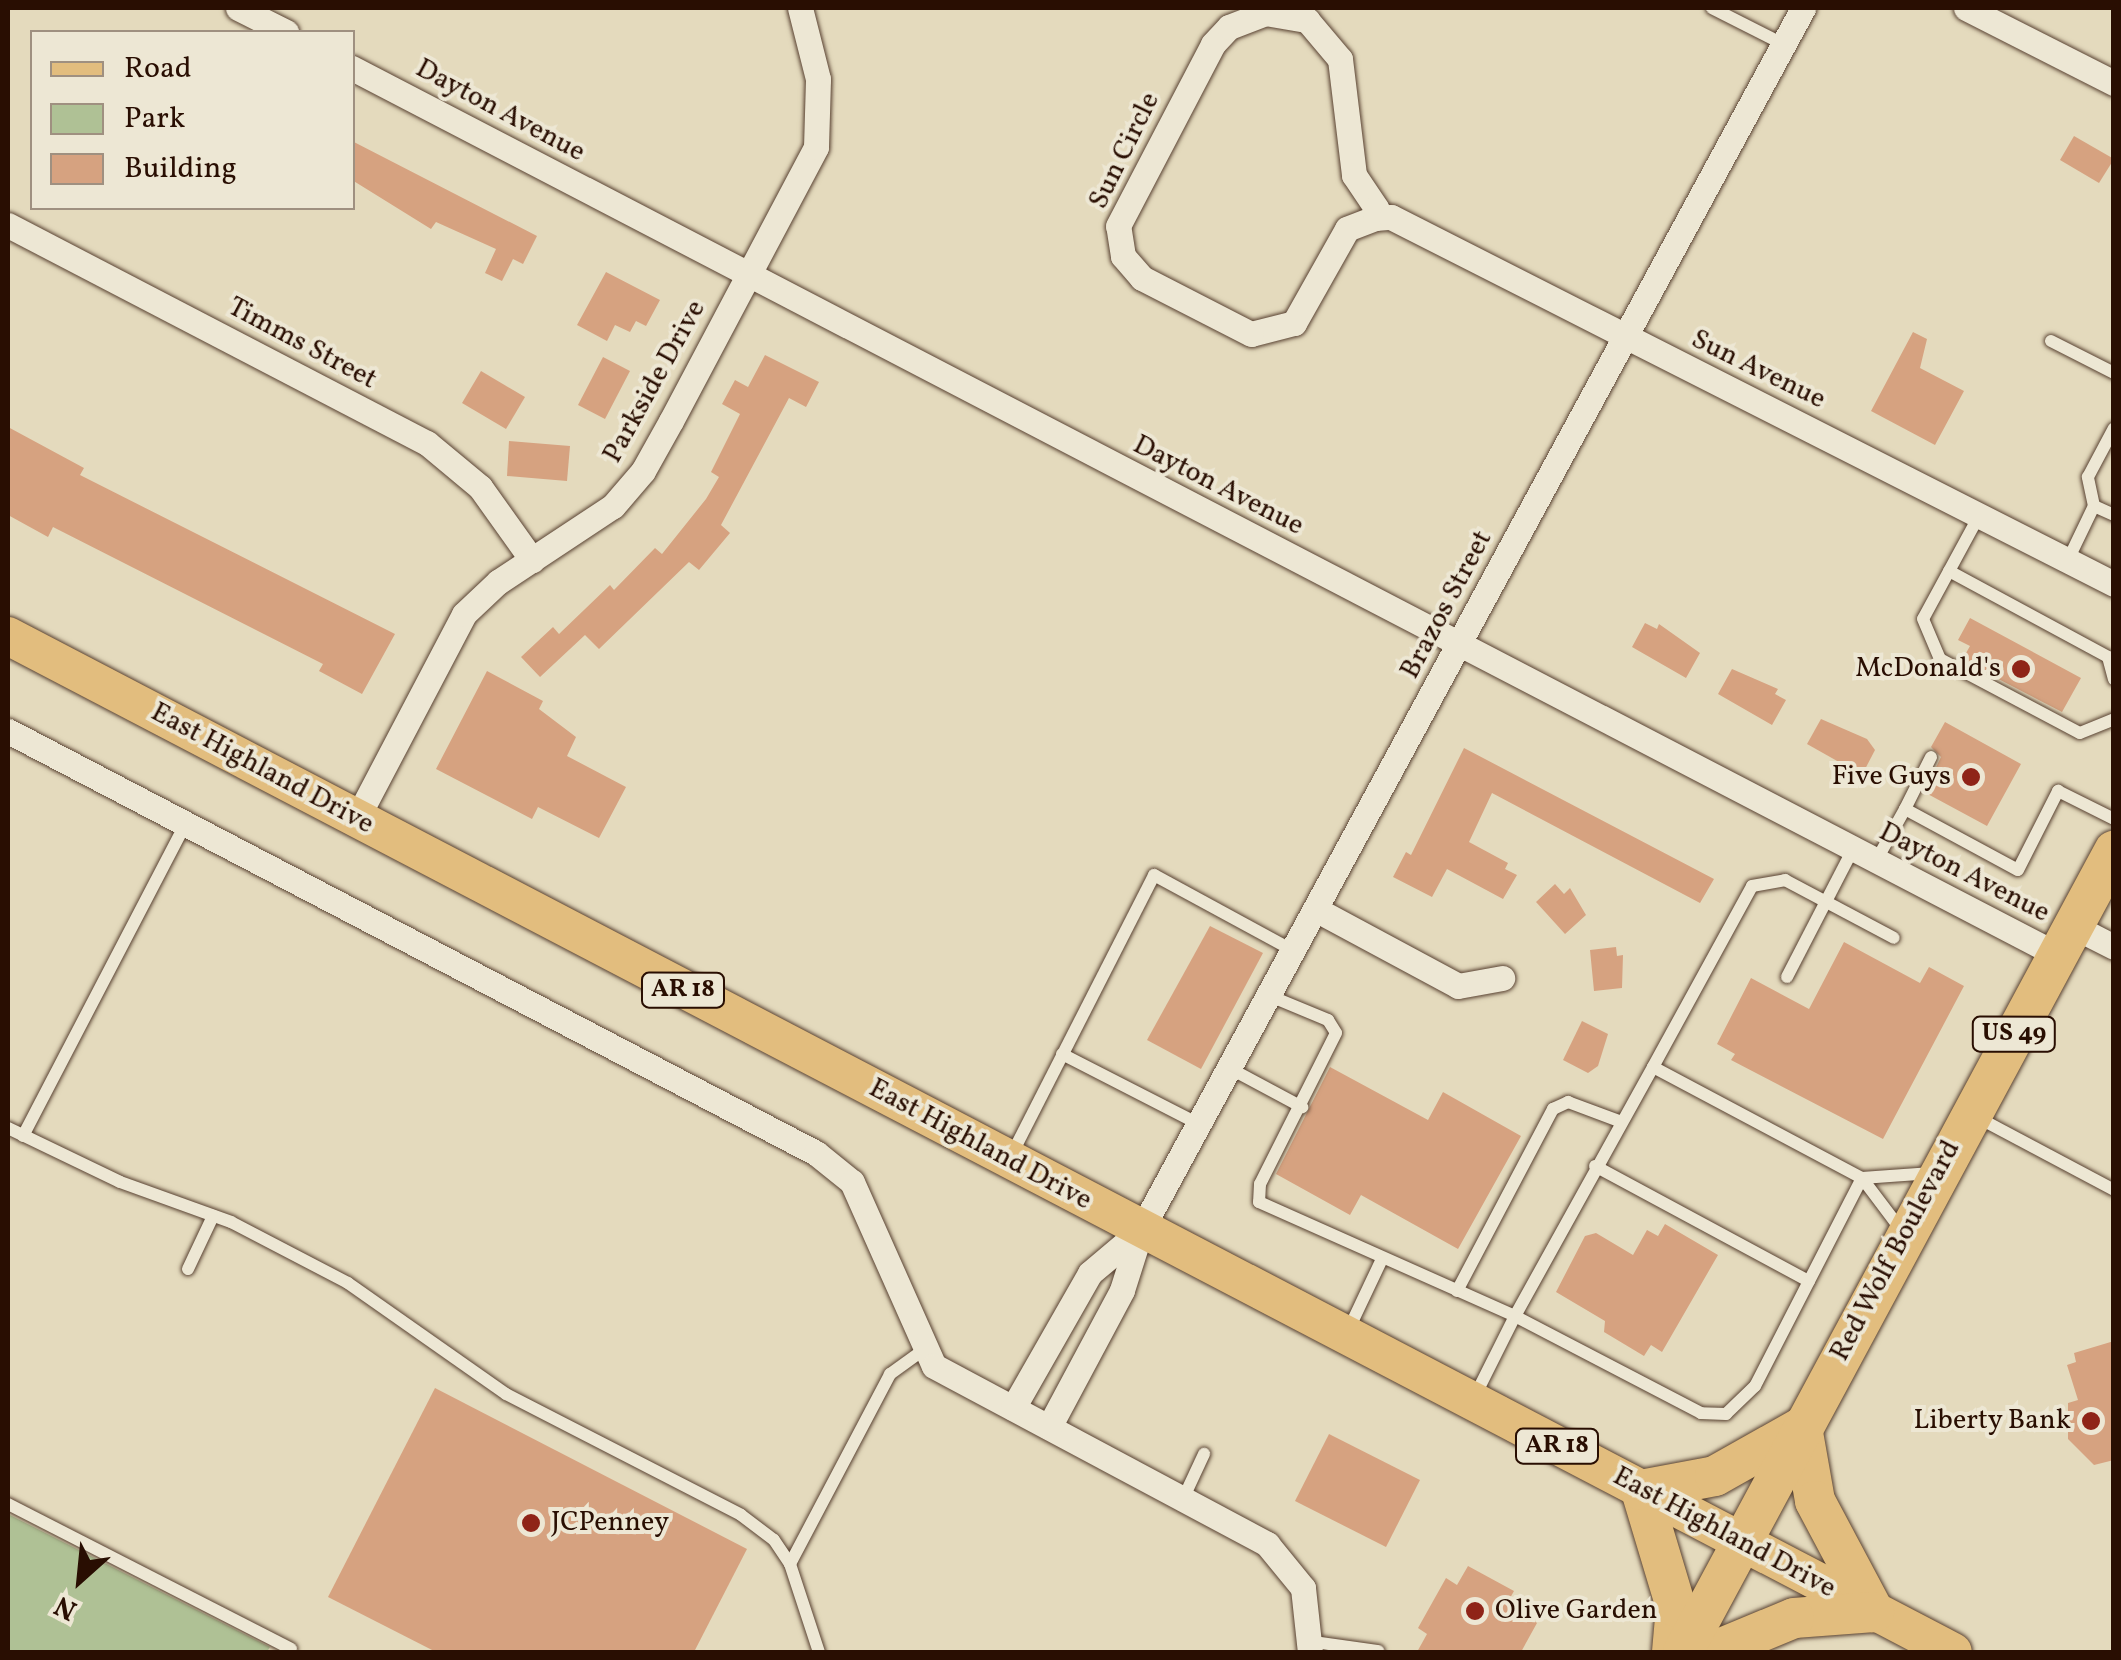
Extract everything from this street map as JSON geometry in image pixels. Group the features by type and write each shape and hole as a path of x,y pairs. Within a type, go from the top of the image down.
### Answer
{"highway":[{"name":"Red Wolf Boulevard","path":"1683,1652 2114,851"},
{"path":"1672,1652 1676,1607 1642,1490 1716,1476 1802,1426 1815,1502 1874,1612 1794,1618 1712,1652"}],"main road":[{"name":"East Highland Drive","path":"8,636 1953,1652"}],"street":[{"path":"238,8 282,30"},
{"name":"Parkside Drive","path":"357,818 464,614 532,560 604,514 643,471 816,147 822,121 800,8"},
{"name":"Brazos Street","path":"1140,1230 1201,1125 1803,8"},
{"path":"1966,8 2114,83"},
{"name":"Sun Circle","path":"1265,13 1306,20 1340,59 1354,175 1376,208 1375,218 1347,229 1304,313 1274,333 1237,330 1142,278 1118,241 1120,218 1213,44 1229,27 1265,13"},
{"name":"Dayton Avenue","path":"355,70 1864,855 2065,940 2114,947"},
{"name":"Sun Avenue","path":"1375,218 1391,217 2114,584"},
{"name":"Timms Street","path":"8,225 427,443 480,488 532,560"},
{"path":"8,731 187,820 816,1153 852,1182 934,1366 1267,1544 1303,1588 1312,1647"},
{"path":"1316,910 1458,986 1502,978"},
{"path":"1013,1408 1090,1274 1140,1230"},
{"path":"1049,1427 1122,1290 1140,1230"}],"lane":[{"path":"1712,8 1783,44"},
{"path":"2051,341 2114,373"},
{"path":"2068,560 2094,506 2088,477 2114,428"},
{"path":"2094,506 2114,516"},
{"path":"1980,514 1923,619 1940,659 2080,733 2114,718"},
{"path":"1950,571 2108,657 2114,679"},
{"path":"1786,977 1826,902 1904,809 1931,757"},
{"path":"1904,809 2018,870 2058,791 2114,818"},
{"path":"24,1136 187,820"},
{"path":"1008,1161 1154,875 1294,951"},
{"path":"1472,1402 1620,1121 1752,886 1784,880 1894,938"},
{"path":"1270,996 1328,1020 1336,1033 1260,1184 1259,1202 1515,1316 1701,1413 1726,1414 1755,1386 1862,1178"},
{"path":"1062,1054 1201,1125"},
{"path":"1653,1067 1862,1178 1905,1235"},
{"path":"1231,1069 1302,1106"},
{"path":"1457,1291 1553,1109 1568,1102 1620,1121"},
{"path":"1971,1114 2114,1190"},
{"path":"8,1128 213,1216 348,1283 506,1394 741,1514 774,1540 790,1564 819,1652"},
{"path":"1596,1166 1809,1281"},
{"path":"1862,1178 1939,1172"},
{"path":"188,1269 213,1216"},
{"path":"1346,1336 1382,1258"},
{"path":"790,1564 890,1374 926,1348"},
{"path":"1183,1499 1204,1454"},
{"path":"8,1504 291,1649"},
{"path":"1312,1647 1378,1651"}],"green space":[{"path":"8,1514 270,1647 267,1652 8,1652"}],"building":[{"path":"2074,136 2114,159 2099,183 2060,160"},
{"path":"355,143 537,236 523,264 513,259 502,281 485,273 496,249 436,222 431,229 355,182"},
{"path":"606,272 660,300 646,326 636,321 630,332 615,325 607,341 577,325"},
{"path":"1913,332 1927,339 1920,368 1964,391 1935,445 1871,411"},
{"path":"765,355 819,382 806,407 789,398 721,525 730,533 699,570 689,562 599,649 585,635 540,677 521,657 553,627 559,634 610,585 614,590 655,548 662,554 706,499 719,477 711,472 740,414 722,404 735,380 748,387"},
{"path":"603,357 630,371 605,419 578,405"},
{"path":"481,371 525,397 506,429 462,403"},
{"path":"8,427 84,468 80,475 395,634 362,694 319,671 323,664 53,527 48,537 8,515"},
{"path":"509,441 570,446 567,481 507,476"},
{"name":"McDonald's","path":"1970,618 2081,678 2062,712 1962,660 1970,646 1958,640"},
{"path":"1645,623 1657,629 1659,624 1700,653 1686,678 1632,647"},
{"path":"1732,669 1778,689 1775,694 1786,700 1772,725 1718,694"},
{"path":"487,671 543,701 539,709 576,737 567,756 626,787 599,838 538,807 532,819 436,769"},
{"path":"1821,719 1867,739 1875,750 1862,775 1807,744"},
{"name":"Five Guys","path":"1945,722 2021,764 1987,826 1924,792 1941,757 1931,747"},
{"path":"1464,748 1714,879 1700,903 1492,793 1469,842 1508,863 1505,869 1517,875 1503,899 1447,869 1432,897 1393,877 1406,852 1411,855"},
{"path":"1555,884 1564,894 1570,888 1586,915 1565,934 1536,902"},
{"path":"1210,926 1263,953 1201,1069 1147,1040"},
{"path":"1844,942 1920,983 1929,967 1964,986 1883,1139 1731,1060 1735,1054 1717,1044 1751,978 1809,1009"},
{"path":"1616,947 1617,956 1623,955 1622,988 1594,991 1590,950"},
{"path":"1582,1021 1608,1034 1598,1066 1588,1073 1563,1060"},
{"path":"1330,1067 1428,1120 1443,1092 1521,1136 1458,1249 1361,1195 1350,1215 1276,1174"},
{"path":"1665,1224 1718,1255 1662,1352 1651,1345 1644,1356 1604,1332 1605,1321 1556,1292 1585,1236 1596,1233 1633,1255 1647,1230 1658,1236"},
{"name":"Liberty Bank","path":"2114,1341 2114,1460 2094,1465 2068,1439 2068,1403 2078,1400 2067,1365 2076,1362 2074,1353"},
{"name":"JCPenney","path":"435,1388 747,1549 694,1652 436,1652 328,1597"},
{"path":"1329,1434 1420,1480 1386,1547 1295,1501"},
{"name":"Olive Garden","path":"1468,1566 1514,1591 1509,1600 1537,1623 1521,1652 1417,1652 1427,1634 1418,1628 1446,1578 1457,1585"}],"place":[{"name":"McDonald's","path":"2021,669"},
{"name":"Five Guys","path":"1971,777"},
{"name":"Liberty Bank","path":"2091,1421"},
{"name":"JCPenney","path":"531,1523"},
{"name":"Olive Garden","path":"1475,1611"}]}
